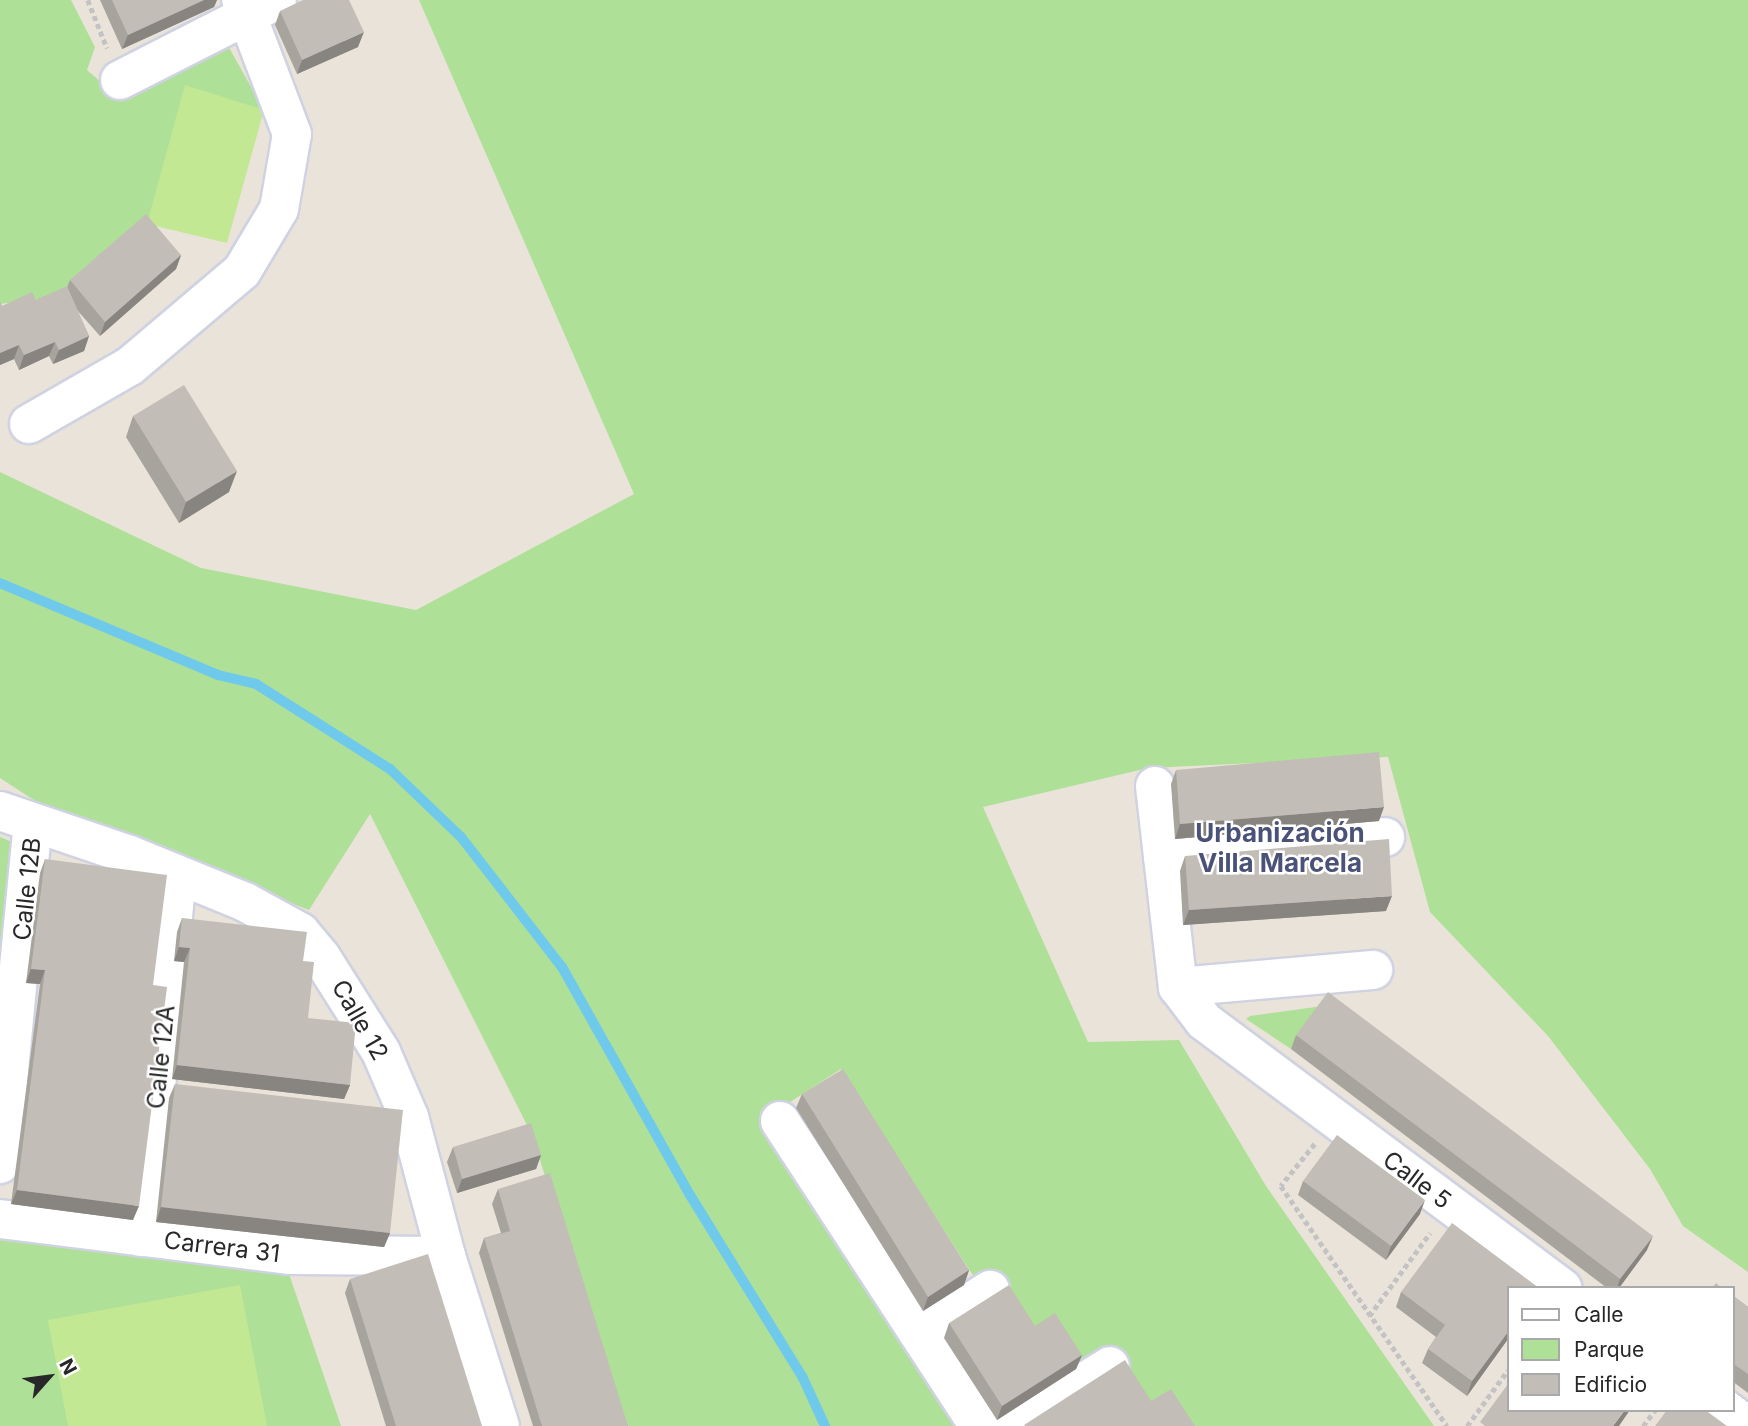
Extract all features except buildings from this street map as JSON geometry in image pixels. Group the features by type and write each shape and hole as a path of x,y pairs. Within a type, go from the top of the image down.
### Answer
{"street":[{"path":"29,424 130,366 242,271 279,209 292,134 255,5 120,80"},
{"path":"1155,786 1178,988 1373,970"},
{"name":"Calle 12","path":"17,818 244,902 300,932 342,985 381,1052 409,1117 446,1256 500,1426"},
{"name":"Calle 12B","path":"0,1164 17,818"},
{"path":"1163,857 1385,837"},
{"name":"Calle 12A","path":"141,1237 158,1089 177,876"},
{"name":"Calle 5","path":"1178,988 1204,1021 1559,1286"},
{"path":"158,1089 198,1093"},
{"path":"370,1112 409,1117"},
{"path":"780,1121 979,1426"},
{"name":"Carrera 31","path":"0,1219 289,1255 446,1256"},
{"path":"920,1334 990,1290"},
{"path":"1014,1426 1110,1366"},
{"path":"1729,1412 1747,1426"}],"path":[{"path":"88,0 120,80"},
{"path":"1335,1118 1281,1186 1447,1426"},
{"path":"1369,1316 1451,1204"},
{"path":"1467,1426 1506,1373"}],"green space":[{"path":"0,0 71,0 95,47 87,70 109,89 227,44 264,110 147,224 141,223 54,297 0,304"},
{"path":"419,0 1748,0 1748,1272 1683,1226 1650,1169 1548,1036 1430,912 1388,757 1148,768 983,807 1088,1042 1179,1040 1266,1186 1434,1426 1189,1426 1148,1406 1081,1365 1053,1323 1033,1334 989,1269 974,1277 841,1069 764,1119 960,1426 624,1426 532,1135 370,814 309,910 40,804 0,778 0,472 201,568 416,610 634,494"},
{"path":"185,85 264,110 227,243 147,224"},
{"path":"0,837 20,845 0,1017"},
{"path":"1323,1006 1291,1049 1246,1019 1250,1016"},
{"path":"0,1234 287,1268 341,1426 0,1426"},
{"path":"240,1285 267,1426 68,1426 48,1320"}],"waterway":[{"path":"0,583 218,675 256,684 390,769 461,837 562,967 690,1195 803,1378 825,1426"}],"district":[{"name":"Urbanización Villa Marcela","path":"1280,848"}]}
